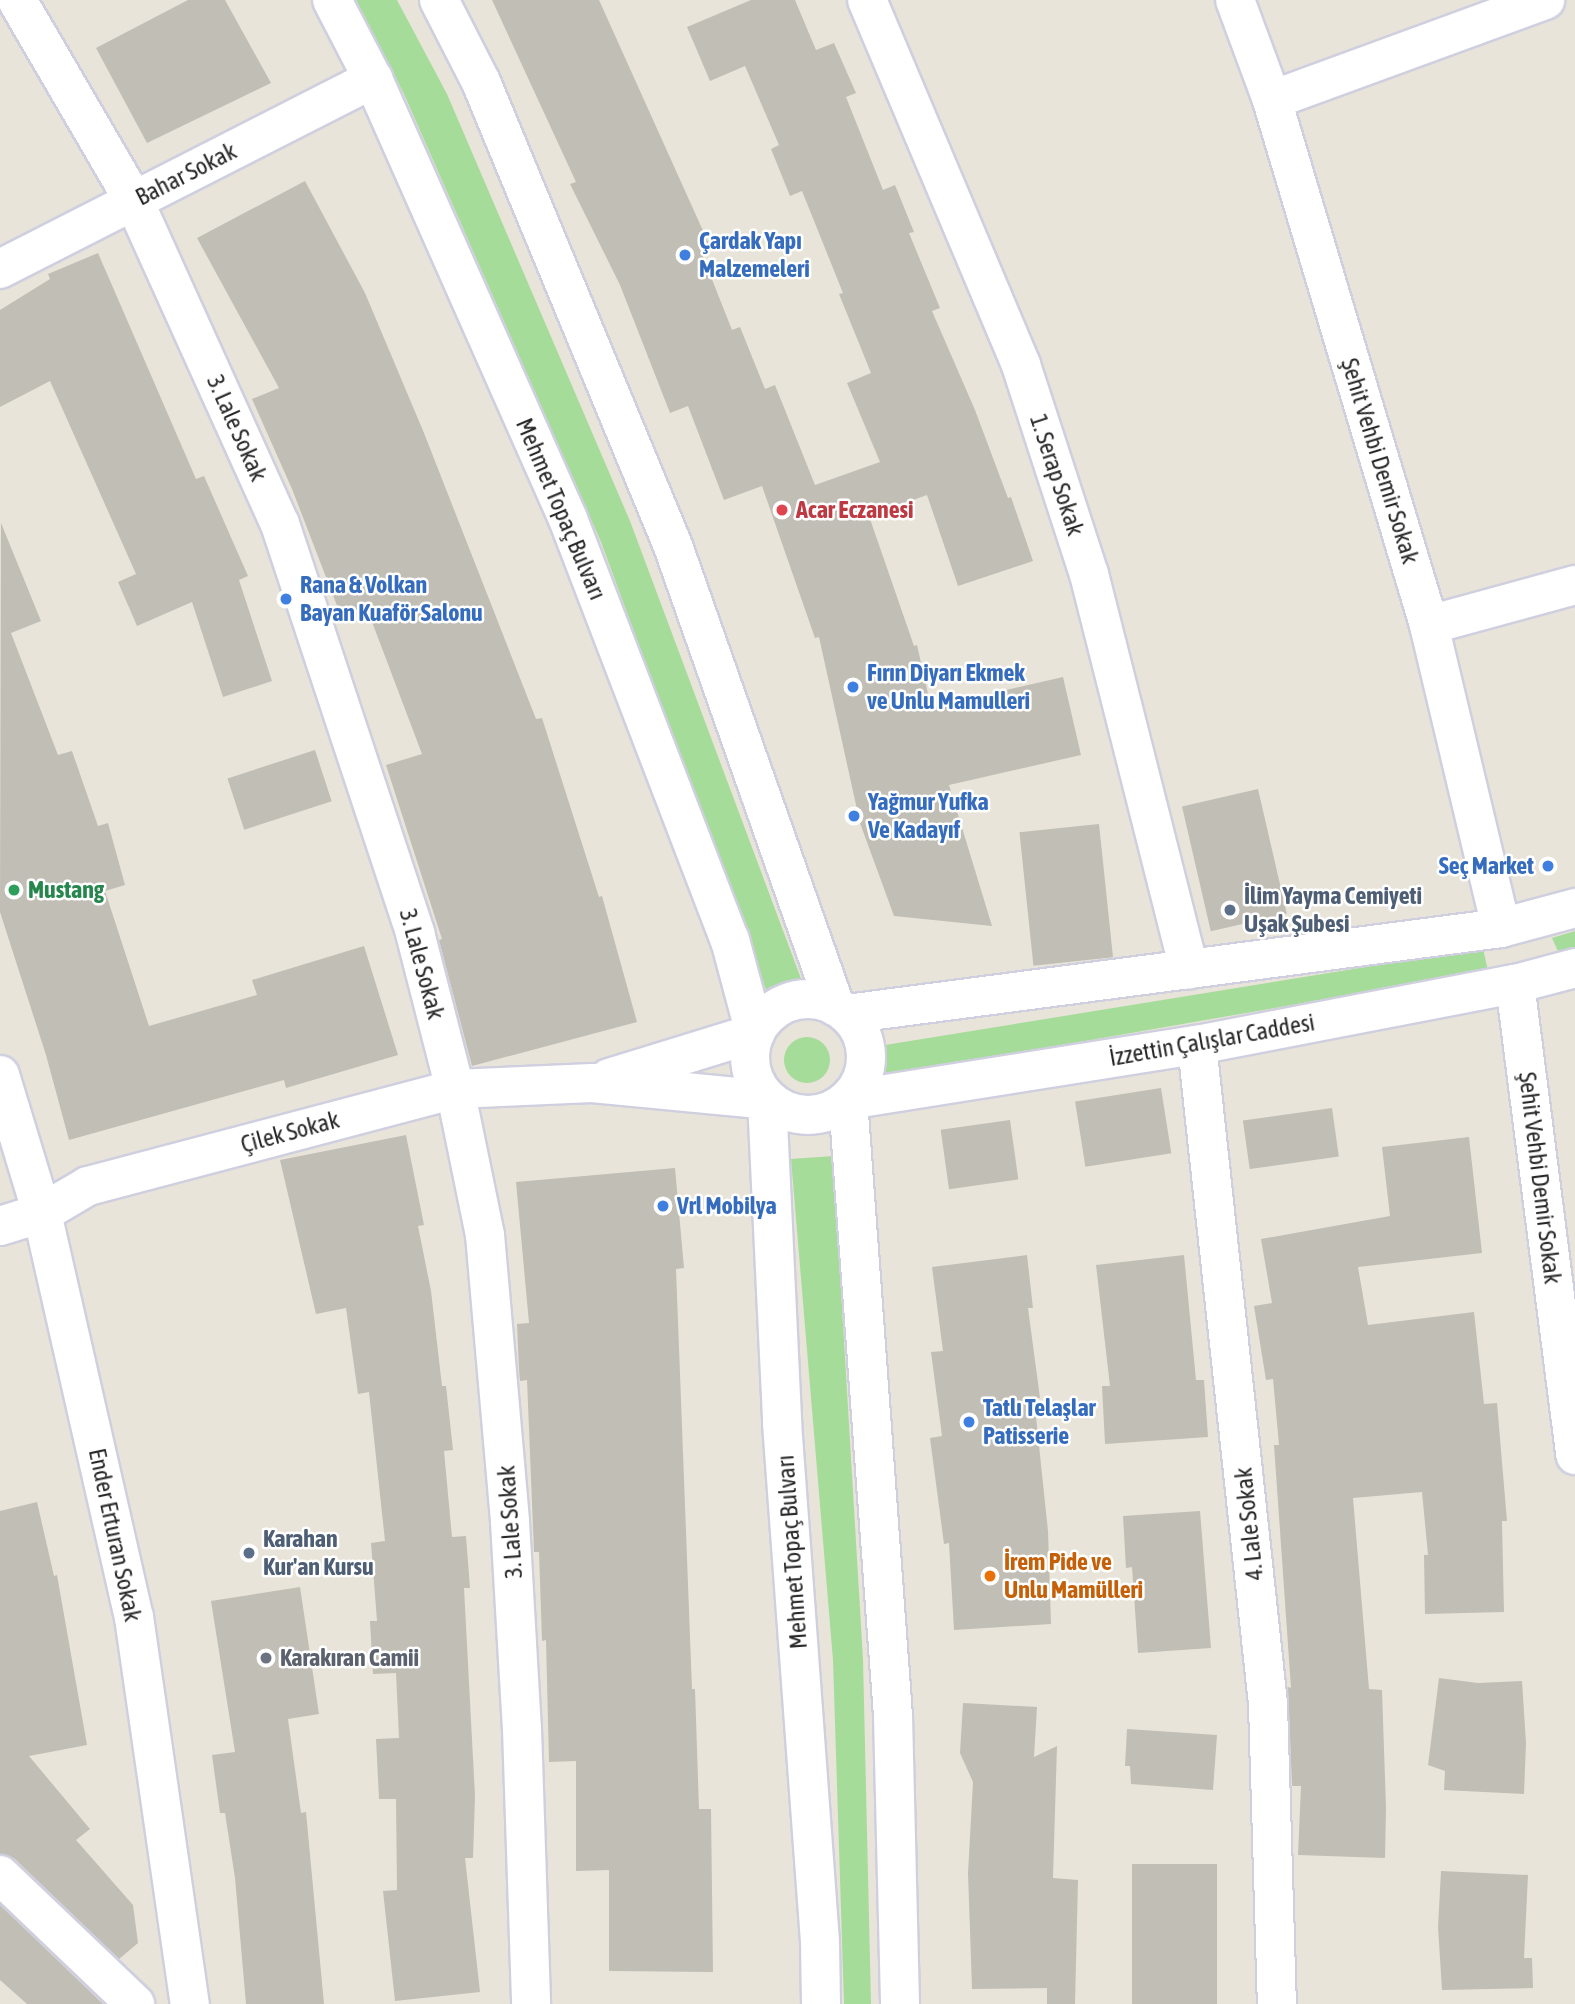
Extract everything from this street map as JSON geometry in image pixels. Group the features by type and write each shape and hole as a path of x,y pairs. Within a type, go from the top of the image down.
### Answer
{"street":[{"name":"3. Lale Sokak","path":"17,0 134,201 280,524 415,933 455,1089 485,1234 501,1403 522,1729 531,2004"},
{"name":"Mehmet Topaç Bulvarı","path":"332,0 373,79 568,519 730,940 754,1033"},
{"path":"439,0 481,82 673,546 841,1010 859,1030 865,1048 865,1067 860,1085 848,1100 822,1114 807,1116 779,1108 767,1100 756,1085 750,1068 754,1033 771,1012 795,1000 822,1001 841,1010 1189,970 1501,928 1575,908"},
{"name":"1. Serap Sokak","path":"867,0 1021,365 1089,574 1189,970"},
{"name":"Şehit Vehbi Demir Sokak","path":"1235,0 1272,100 1429,625 1515,984 1575,1455"},
{"path":"1272,100 1545,0"},
{"name":"Bahar Sokak","path":"0,269 373,79"},
{"path":"1429,625 1575,585"},
{"name":"İzzettin Çalışlar Caddesi","path":"848,1100 1197,1045 1515,984 1575,968"},
{"path":"592,1083 754,1033"},
{"name":"4. Lale Sokak","path":"1197,1045 1268,1704 1277,2004"},
{"name":"Ender Erturan Sokak","path":"0,1075 42,1213 134,1617 190,2004"},
{"path":"592,1083 767,1100"},
{"name":"Çilek Sokak","path":"0,1226 42,1213 88,1186 455,1089 592,1083"},
{"name":"Mehmet Topaç Bulvarı","path":"767,1100 782,1423 820,1928 821,2004"},
{"path":"848,1100 894,1716 900,2004"},
{"path":"0,1875 135,2004"}],"green space":[{"path":"356,0 397,0 447,94 630,521 803,984 769,998 601,542 404,94"},
{"path":"1575,931 1575,954 1561,958 1552,938"},
{"path":"1483,948 1488,971 883,1076 879,1046"},
{"path":"807,1037 823,1044 830,1060 823,1076 807,1083 791,1076 784,1060 791,1044"},
{"path":"833,1156 863,1659 871,2004 844,2004 833,1660 791,1159"}],"building":[{"path":"188,0 225,0 271,83 147,143 96,48"},
{"path":"492,0 599,0 709,244 700,249 732,330 740,327 765,389 775,385 815,485 880,462 847,383 871,373 839,294 843,293 802,191 790,196 771,149 779,145 745,66 710,81 687,27 751,0 795,0 816,50 834,43 856,93 846,97 883,190 895,185 914,232 909,233 940,308 932,311 975,410 1008,498 1011,497 1033,561 958,586 927,495 869,516 914,646 917,645 931,707 1063,677 1081,755 949,785 992,926 894,916 860,823 819,637 815,638 762,486 724,500 688,406 670,413 620,285 570,184 576,182"},
{"path":"305,181 365,293 424,433 536,719 542,718 599,897 602,896 637,1022 472,1066 439,940 442,939 386,765 422,754 366,606 341,616 292,489 252,399 279,388 197,238"},
{"path":"98,253 196,479 204,476 248,576 239,580 272,681 223,697 192,602 137,626 118,582 136,574 50,381 0,407 0,310 50,279 48,274"},
{"path":"1,523 41,621 11,633 58,755 72,751 98,826 108,823 125,885 105,891 149,1026 257,995 252,980 364,946 398,1055 286,1088 284,1080 69,1140 46,1055 0,912"},
{"path":"315,750 332,801 244,830 228,778"},
{"path":"1258,789 1287,914 1211,931 1182,807"},
{"path":"1099,824 1113,957 1033,966 1019,832"},
{"path":"1161,1088 1171,1153 1085,1167 1075,1102"},
{"path":"1332,1108 1339,1157 1250,1169 1243,1121"},
{"path":"1010,1120 1018,1179 949,1189 941,1130"},
{"path":"406,1135 424,1225 418,1226 431,1291 442,1386 446,1386 453,1450 444,1451 452,1537 466,1536 470,1588 464,1588 475,1796 473,1858 465,1858 480,1992 395,2001 383,1891 397,1890 396,1799 379,1799 376,1739 399,1738 396,1673 373,1674 370,1621 377,1621 371,1543 385,1541 369,1392 358,1394 346,1308 316,1314 280,1160"},
{"path":"1469,1137 1482,1253 1358,1267 1368,1325 1474,1312 1484,1404 1497,1403 1507,1521 1502,1521 1504,1612 1425,1614 1424,1555 1428,1555 1422,1492 1353,1498 1369,1689 1382,1690 1385,1858 1298,1855 1301,1786 1292,1786 1288,1687 1291,1688 1274,1445 1279,1445 1273,1379 1266,1380 1254,1306 1272,1303 1261,1239 1390,1216 1382,1147"},
{"path":"675,1168 684,1268 676,1269 692,1689 695,1689 699,1809 711,1809 713,1972 609,1971 609,1870 576,1871 576,1761 549,1762 546,1640 542,1641 539,1552 534,1552 527,1380 520,1381 519,1369 517,1324 529,1323 516,1182"},
{"path":"1027,1255 1033,1308 1028,1308 1040,1398 1034,1398 1048,1531 1051,1624 954,1630 949,1543 944,1544 930,1438 942,1436 931,1352 943,1351 932,1267"},
{"path":"1184,1255 1196,1380 1204,1380 1208,1437 1105,1444 1102,1386 1110,1386 1096,1265"},
{"path":"37,1502 54,1576 57,1575 87,1745 29,1756 90,1829 76,1840 133,1905 138,1943 119,1959 15,1859 0,1854 0,1511"},
{"path":"1200,1511 1211,1648 1138,1653 1132,1567 1126,1568 1123,1516"},
{"path":"300,1587 319,1714 288,1719 301,1813 306,1812 324,2004 246,2004 235,1878 225,1813 220,1813 212,1755 235,1752 211,1601"},
{"path":"1439,1678 1478,1683 1522,1681 1526,1743 1524,1794 1444,1790 1445,1771 1428,1765"},
{"path":"963,1703 1037,1707 1034,1757 1057,1746 1053,1878 1078,1880 1075,2004 1047,2004 1047,1988 972,1989 968,1873 973,1782 960,1753"},
{"path":"1127,1729 1217,1735 1213,1790 1131,1784 1130,1766 1125,1766"},
{"path":"1132,1864 1217,1864 1217,2004 1132,2004"},
{"path":"1441,1871 1528,1875 1524,1958 1532,1958 1533,1988 1442,1990 1438,1927"},
{"path":"0,1905 103,2004 27,2004 0,1980"}],"place":[{"name":"Çardak Yapı Malzemeleri","path":"685,255"},
{"name":"Acar Eczanesi","path":"782,510"},
{"name":"Rana & Volkan Bayan Kuaför Salonu","path":"286,599"},
{"name":"Fırın Diyarı Ekmek ve Unlu Mamulleri","path":"853,687"},
{"name":"Yağmur Yufka Ve Kadayıf","path":"854,816"},
{"name":"Seç Market","path":"1548,866"},
{"name":"Mustang","path":"14,890"},
{"name":"İlim Yayma Cemiyeti Uşak Şubesi","path":"1230,910"},
{"name":"Vrl Mobilya","path":"663,1206"},
{"name":"Tatlı Telaşlar Patisserie","path":"969,1422"},
{"name":"Karahan Kur'an Kursu","path":"249,1553"},
{"name":"İrem Pide ve Unlu Mamülleri","path":"990,1576"},
{"name":"Karakıran Camii","path":"266,1658"}]}
